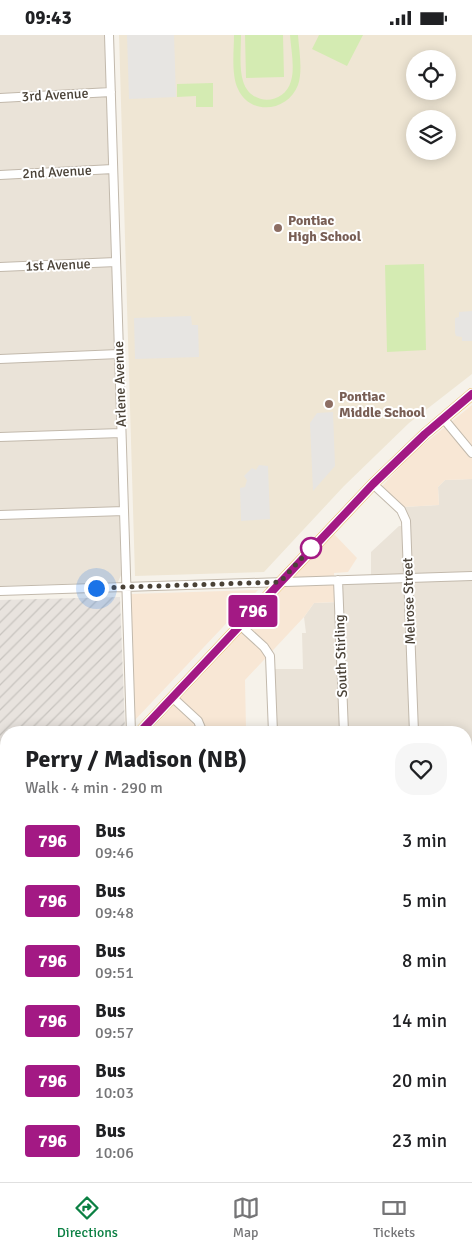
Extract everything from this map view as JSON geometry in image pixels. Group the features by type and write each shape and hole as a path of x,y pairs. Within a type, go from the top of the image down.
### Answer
{"main road":[{"path":"145,726 373,484 443,418 472,394"}],"street":[{"name":"Arlene Avenue","path":"109,35 131,726"},
{"name":"3rd Avenue","path":"0,98 111,92"},
{"name":"2nd Avenue","path":"0,175 113,169"},
{"name":"1st Avenue","path":"0,267 116,262"},
{"path":"0,359 119,355"},
{"path":"443,418 472,453"},
{"path":"0,437 121,433"},
{"name":"Melrose Street","path":"373,484 401,510 405,517 414,726"},
{"path":"0,515 124,511"},
{"path":"0,591 472,576"},
{"name":"South Stirling","path":"338,580 344,726"},
{"path":"240,625 264,647 270,656 274,726"},
{"path":"172,697 198,721 200,726"}],"shaded area":[{"path":"0,35 105,35 121,575 118,582 0,586"},
{"path":"119,35 472,35 472,374 409,423 344,486 264,572 135,576"},
{"path":"127,35 174,35 176,97 129,99"},
{"path":"472,311 472,341 462,341 462,337 456,336 455,333 455,318 459,317 459,312"},
{"path":"191,316 192,325 198,325 199,357 135,359 134,318"},
{"path":"472,405 472,479 445,480 438,487 439,505 403,507 382,486 413,453"},
{"path":"333,412 335,466 313,491 310,423 317,413"},
{"path":"259,465 268,466 270,519 241,521 240,488 245,487 247,480 244,476 252,468 256,470"},
{"path":"472,479 472,726 276,726 274,669 303,669 302,633 306,633 304,617 314,603 342,602 343,584 371,583 371,552 399,526 410,526 407,513 403,507 439,505 438,487 445,480"},
{"path":"334,534 357,558 348,572 334,573 335,602 314,603 304,617 245,680 246,726 155,726"},
{"path":"258,590 134,721 130,594"},
{"path":"120,597 125,726 0,726 0,600"}],"green space":[{"path":"234,35 241,35 241,70 247,89 259,99 267,100 275,99 282,95 291,81 293,70 290,35 298,35 300,73 298,85 286,101 278,105 260,107 251,104 244,98 238,89 234,76"},
{"path":"245,35 283,35 284,77 246,78"},
{"path":"319,35 363,35 347,66 312,49"},
{"path":"213,83 213,107 196,107 196,96 177,97 177,84"},
{"path":"424,264 426,350 387,352 385,265"}],"bus line":[{"name":"796","path":"146,726 373,484 425,434 472,394"}],"place":[{"name":"Pontiac High School","path":"278,228"},
{"name":"Pontiac Middle School","path":"329,404"}],"route":[{"path":"96,588 280,582 311,548"}]}
